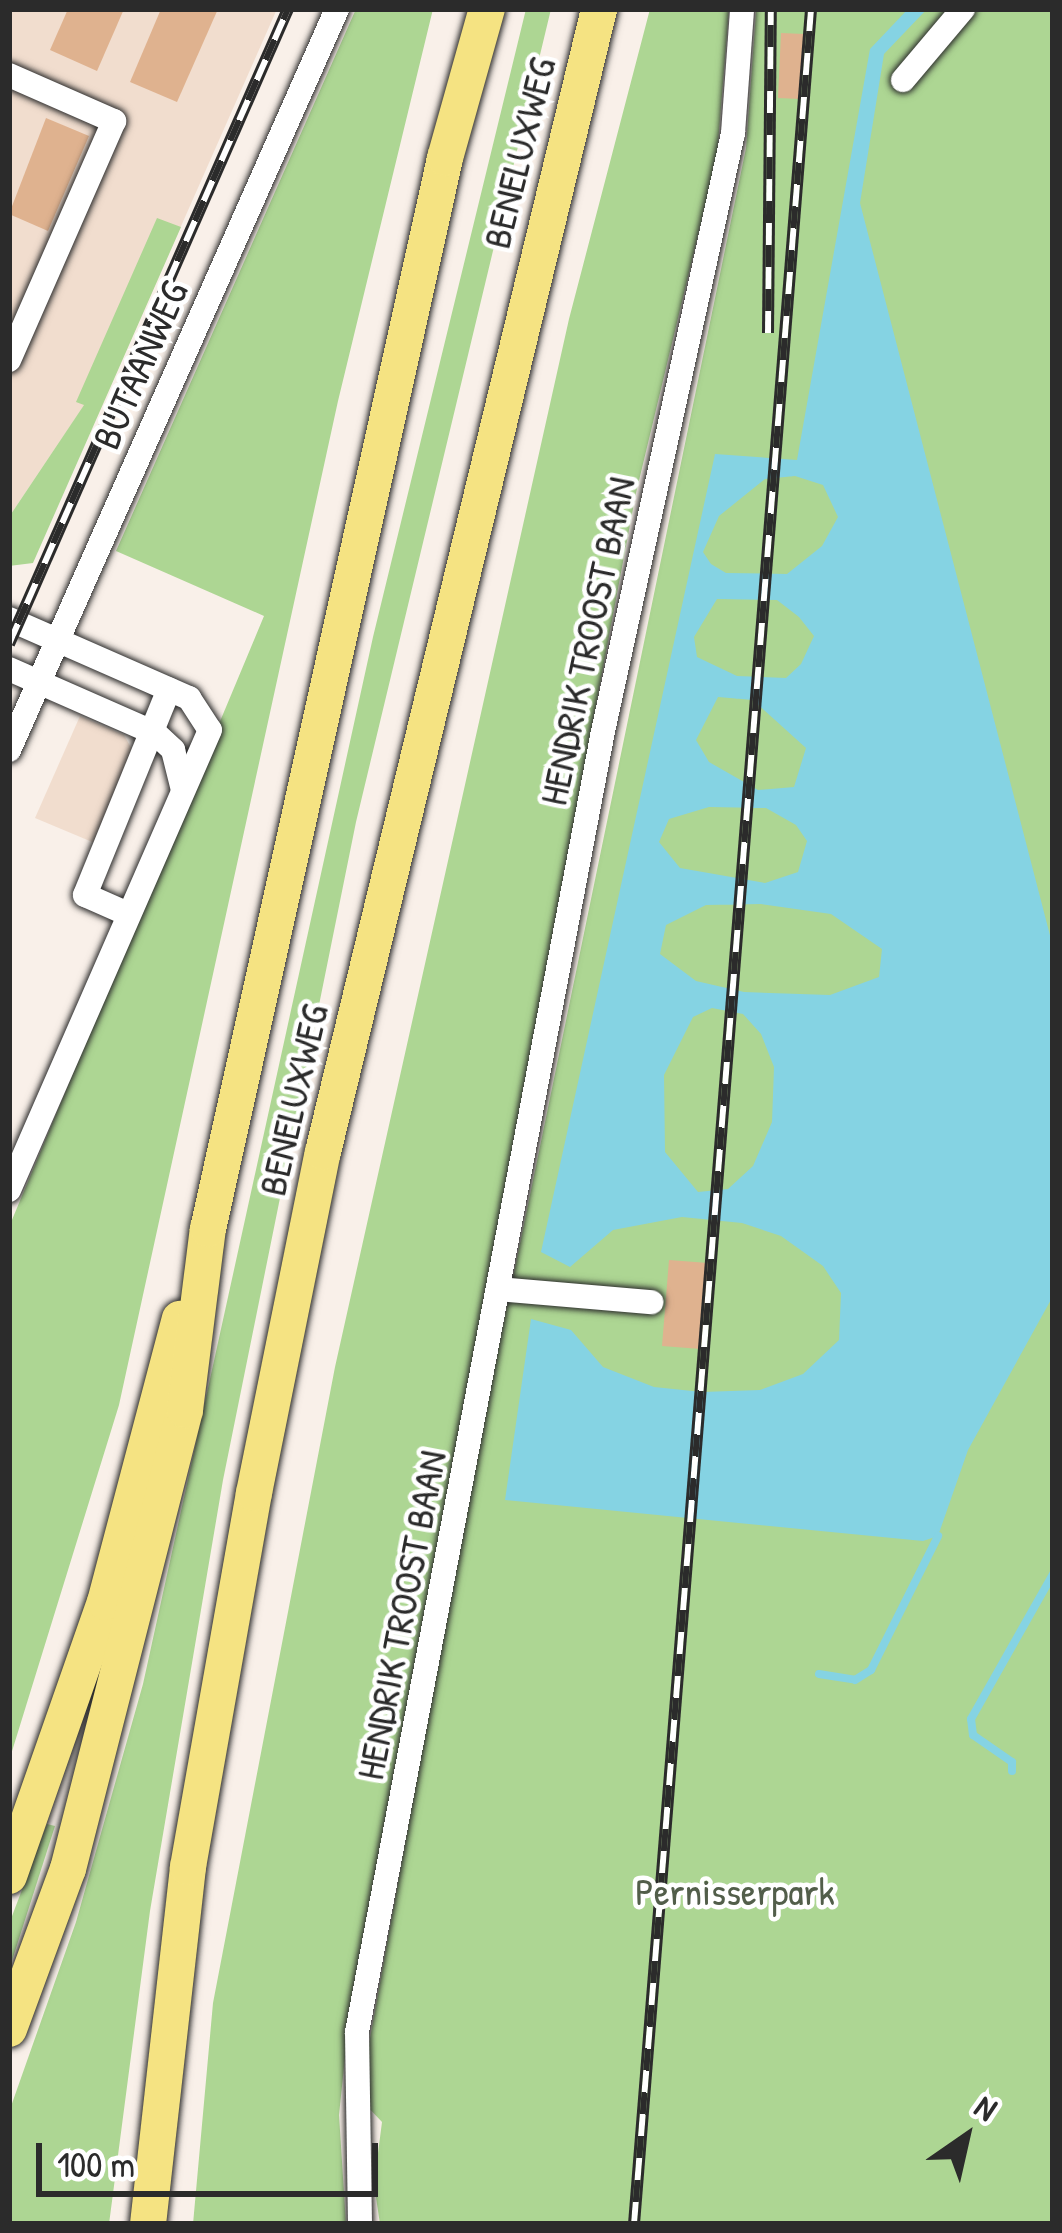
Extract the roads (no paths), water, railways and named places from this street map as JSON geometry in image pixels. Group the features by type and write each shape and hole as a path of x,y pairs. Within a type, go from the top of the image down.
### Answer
{"highway":[{"name":"BENELUXWEG","path":"208,1229 445,158 487,9"},
{"name":"BENELUXWEG","path":"148,2224 188,1868 254,1492 323,1151 599,9"},
{"path":"9,1876 105,1602 155,1396 208,1229"},
{"path":"9,2029 68,1869 185,1410 208,1229"}],"street":[{"name":"BUTAANWEG","path":"9,750 337,9"},
{"name":"HENDRIK TROOST BAAN","path":"360,2224 357,2032 602,736 733,133 742,9"},
{"path":"903,80 963,9"},
{"path":"9,75 114,121 9,360"},
{"path":"9,619 169,689 208,716 210,730 9,1190"},
{"path":"9,669 155,733 173,751 183,790"},
{"path":"128,914 86,895 169,689"},
{"path":"498,1288 651,1302"}],"water":[{"path":"908,9 927,9 884,54 860,203 1053,947 1053,1296 968,1450 938,1536 923,1541 505,1500 531,1319 571,1330 603,1367 654,1387 702,1392 760,1390 803,1374 839,1340 841,1293 823,1266 781,1236 742,1223 682,1217 613,1230 570,1267 541,1252 715,454 797,460 870,49","holes":["795,476 823,485 838,517 822,546 787,574 726,573 703,552 719,516 765,479","717,599 777,600 814,636 801,664 786,678 737,676 697,657 694,637","718,697 753,700 806,748 794,787 758,790 709,762 696,740","709,807 766,808 796,825 807,841 798,872 765,883 680,868 659,842 669,819","761,904 831,914 882,949 879,977 830,995 744,992 696,981 660,954 666,925 706,905","712,1008 743,1014 761,1034 774,1067 772,1122 753,1166 728,1189 698,1192 665,1152 664,1075 693,1017"]}],"waterway":[{"path":"819,1674 855,1680 871,1670 938,1536"},
{"path":"1012,1771 1012,1762 973,1735 971,1719 1053,1574"}],"railway":[{"path":"9,644 288,9"},
{"path":"768,333 771,9"},
{"path":"634,2224 811,9"}],"park label":[{"name":"Pernisserpark","path":"735,1891"}]}
